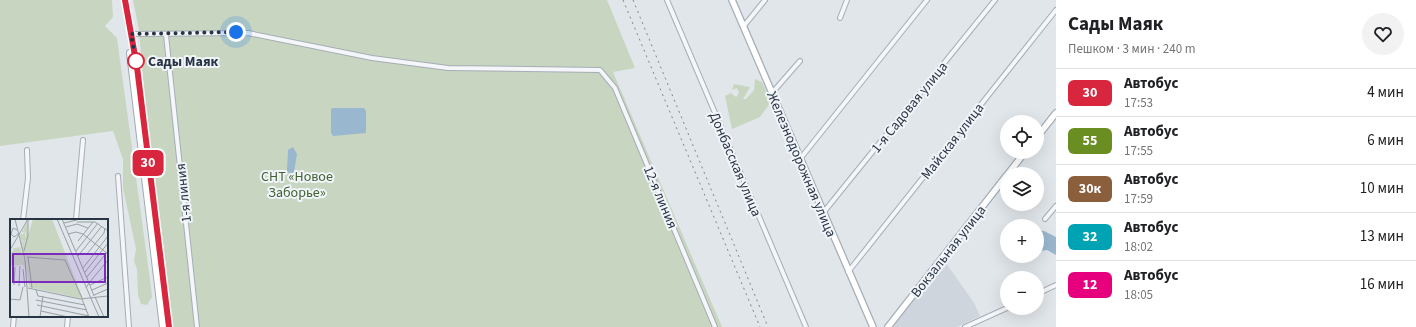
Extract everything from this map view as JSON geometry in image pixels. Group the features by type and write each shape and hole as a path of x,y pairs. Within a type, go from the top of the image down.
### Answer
{"main road":[{"path":"121,0 134,77 163,327"},
{"path":"126,0 169,327"}],"street":[{"name":"Донбасская улица","path":"667,0 806,327"},
{"name":"Железнодорожная улица","path":"732,0 872,327"},
{"path":"743,27 765,0"},
{"path":"840,18 847,0"},
{"path":"800,160 927,0"},
{"name":"1-я Садовая улица","path":"823,214 995,0"},
{"name":"Майская улица","path":"848,272 1056,10"},
{"name":"12-я линия","path":"166,35 248,32 372,58 448,68 600,70 614,88 715,327"},
{"path":"131,34 166,35"},
{"name":"1-я линия","path":"166,35 198,327"},
{"path":"772,94 800,61"},
{"path":"1044,128 1056,113"},
{"path":"76,219 83,140"},
{"path":"23,219 28,178 27,150"},
{"name":"Вокзальная улица","path":"1014,167 1021,159"},
{"path":"118,176 129,327"},
{"name":"Вокзальная улица","path":"888,327 1000,185"},
{"path":"1045,219 1056,206"},
{"path":"1044,291 1056,285"},
{"path":"965,327 1000,311"},
{"path":"13,327 14,317"},
{"path":"67,327 68,317"}],"shaded area":[{"path":"944,260 974,303 980,316 957,327 891,327"}],"green space":[{"path":"0,0 112,0 113,17 105,26 117,38 151,287 152,297 147,305 141,304 138,295 137,269 134,261 136,249 123,188 123,159 113,131 0,146"},
{"name":"СНТ «Новое Заборье»","path":"133,0 607,0 635,68 613,72 722,327 172,327 151,171 139,30"},
{"path":"755,79 762,82 771,102 760,117 732,129 725,96 731,93 736,97 739,93 737,88 732,90 734,84 750,87 743,99 746,99 754,90"}],"water":[{"path":"364,108 366,111 366,133 333,136 331,133 331,109"},
{"path":"293,147 297,154 294,172 291,175 287,171 288,150"},
{"path":"1044,231 1056,237 1056,255 1047,250 1044,250"}],"railway":[{"path":"623,0 760,327"},
{"path":"633,0 768,327"}],"bus line":[{"name":"30","path":"125,0 137,67 169,327"}],"place":[{"name":"Сады Маяк","path":"136,61"}],"route":[{"path":"136,61 131,34 140,33 166,35 236,32"}]}
